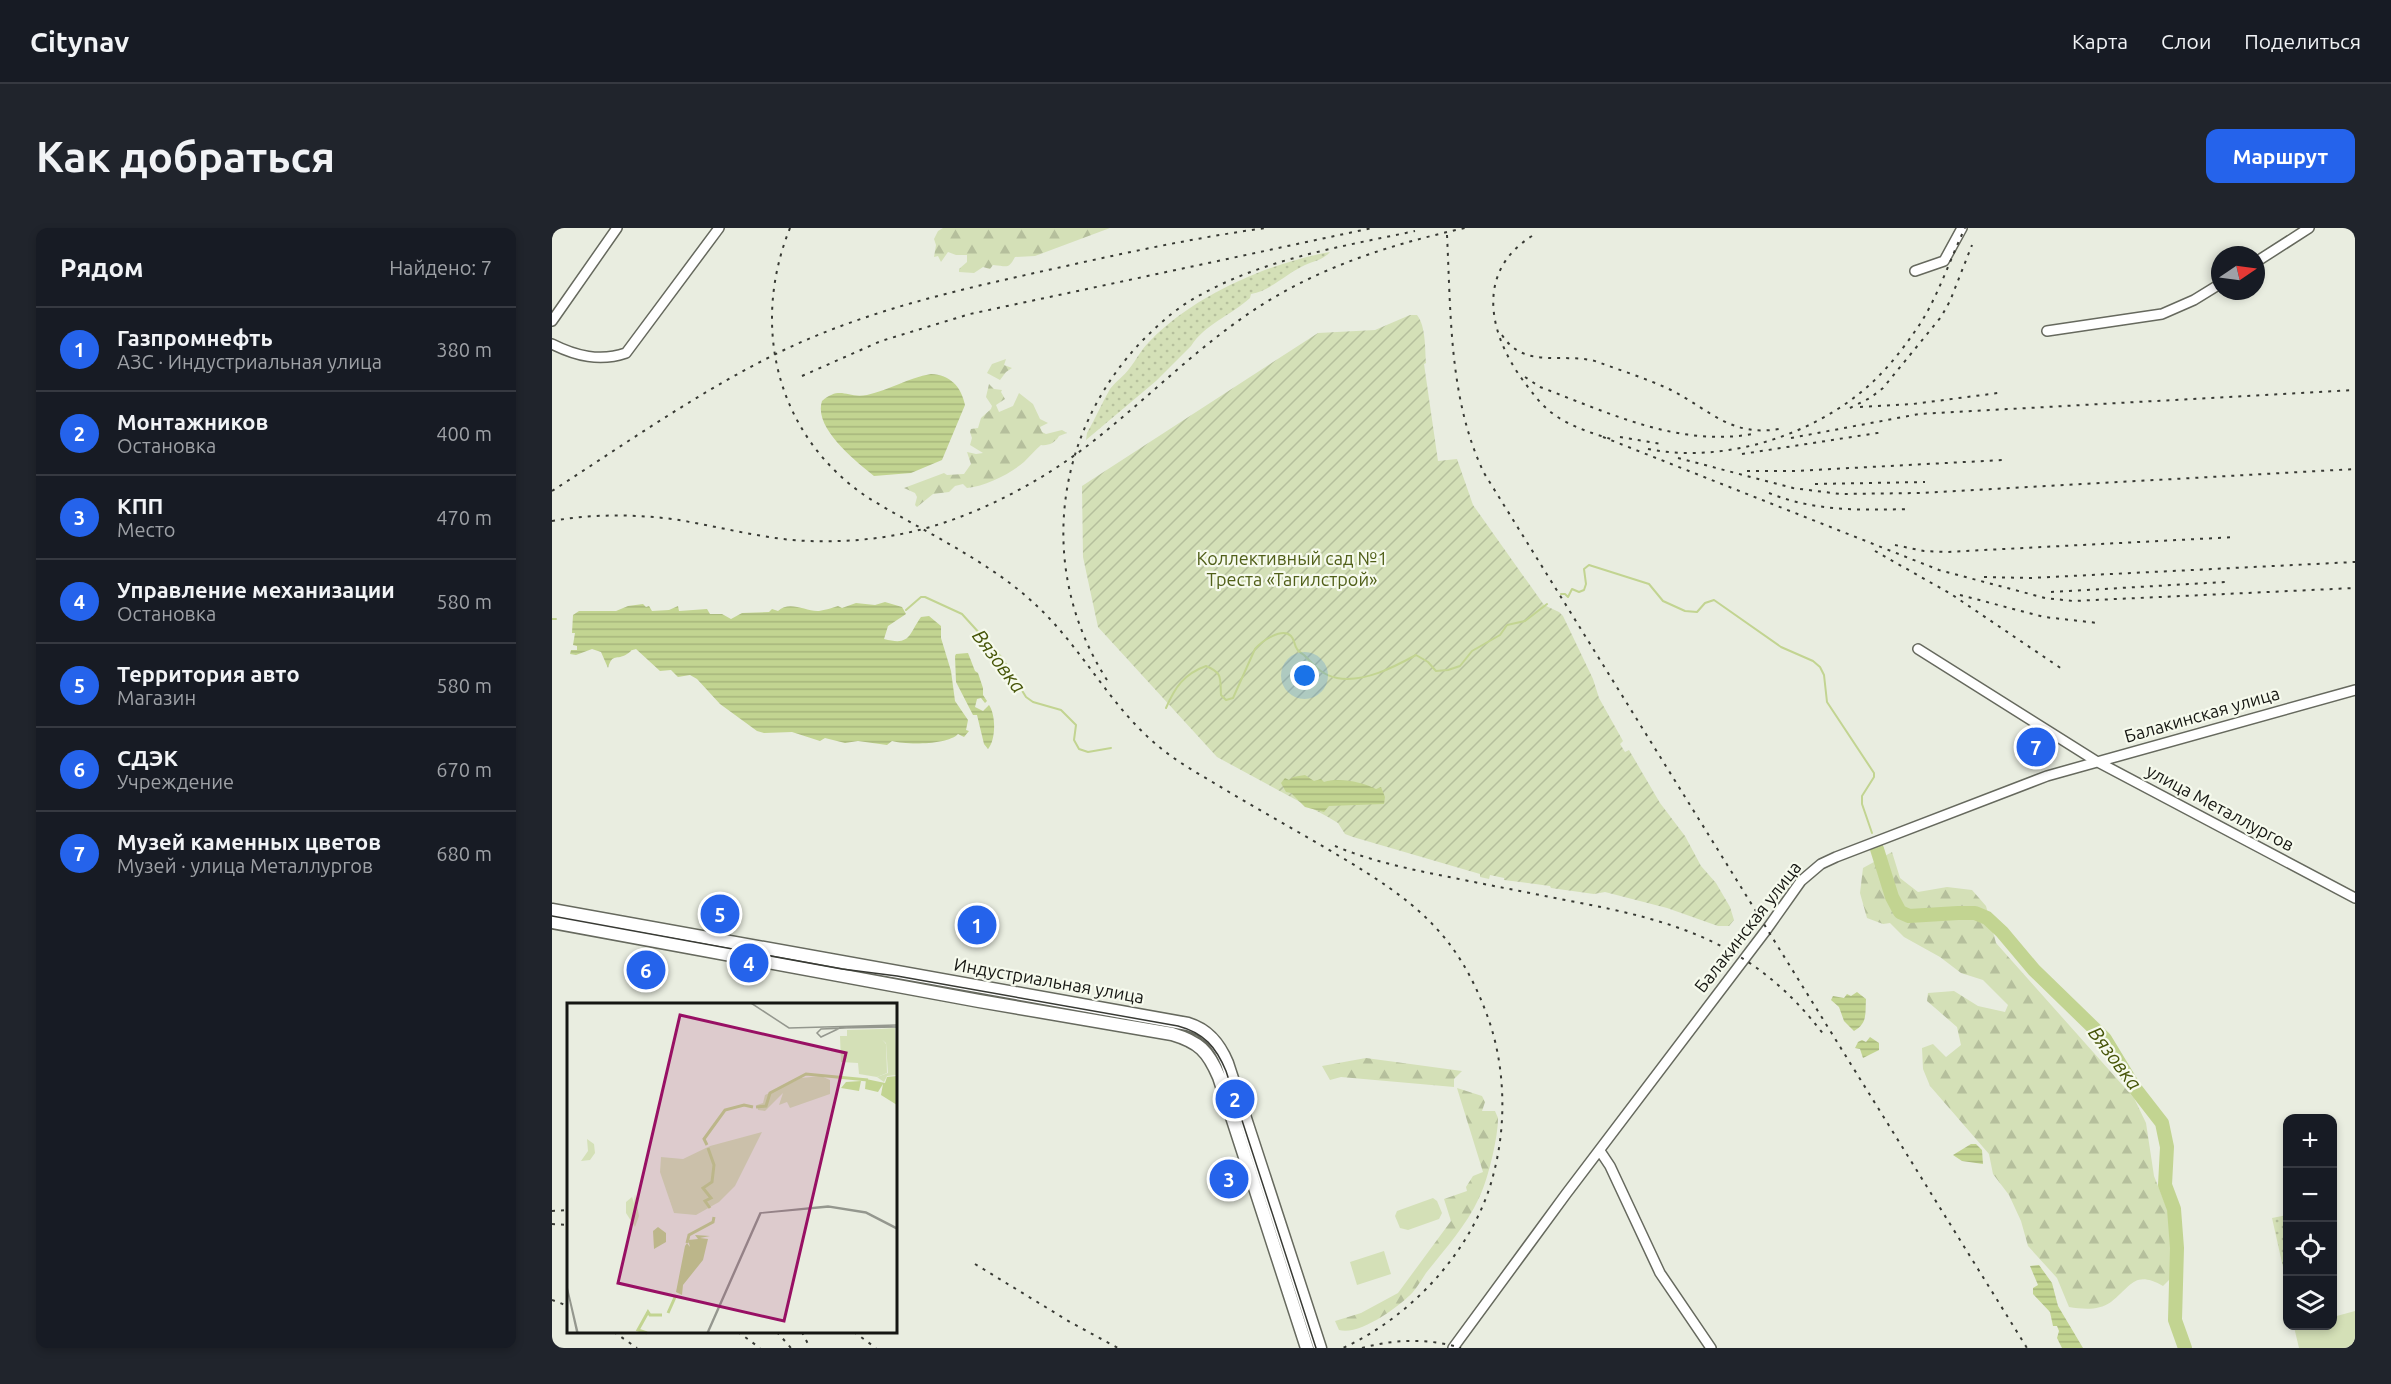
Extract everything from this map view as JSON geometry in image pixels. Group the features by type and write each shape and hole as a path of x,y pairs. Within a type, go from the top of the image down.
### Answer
{"main road":[{"name":"Индустриальная улица","path":"552,910 1177,1022 1201,1029 1214,1041 1227,1063 1320,1348"},
{"name":"Индустриальная улица","path":"552,922 1191,1039 1206,1052 1219,1077 1307,1348"}],"street":[{"path":"552,321 617,228"},
{"path":"552,344 570,353 586,357 618,356 626,353 719,228"},
{"path":"1915,271 1944,261 1962,228"},
{"path":"2265,256 2309,228"},
{"path":"2047,331 2162,314 2211,290"},
{"name":"улица Металлургов","path":"1918,649 2096,761 2355,898"},
{"name":"Балакинская улица","path":"1453,1348 1714,996 1812,869 1836,856 2001,793 2096,761 2355,690"},
{"path":"1600,1151 1610,1166 1660,1273 1711,1348"}],"green space":[{"path":"943,228 1110,228 1035,256 1015,257 1007,266 993,265 990,269 983,267 974,273 959,272 959,269 967,262 967,255 948,252 941,262 938,256 934,257 936,245 934,239 938,231"},
{"path":"1330,252 1321,259 1298,268 1265,289 1251,294 1250,298 1203,332 1156,381 1086,440 1087,433 1110,389 1127,372 1148,343 1169,324 1211,295 1234,283 1282,264"},
{"name":"Коллективный сад №1 Треста «Тагилстрой»","path":"1410,315 1417,315 1424,332 1426,363 1424,364 1438,461 1457,459 1473,505 1544,605 1563,616 1593,679 1599,698 1623,741 1620,744 1625,752 1629,750 1660,803 1685,836 1701,866 1716,883 1730,907 1734,920 1729,926 1718,926 1667,908 1605,892 1594,894 1504,880 1504,878 1490,875 1489,879 1480,877 1480,874 1345,834 1338,823 1217,757 1098,627 1083,557 1082,486 1318,333 1375,330"},
{"path":"1006,359 1004,365 1012,368 1000,380 987,373 992,364"},
{"path":"989,384 994,389 1002,390 1005,399 996,405 999,412 1013,406 1019,393 1033,404 1040,419 1048,423 1040,427 1042,432 1046,434 1062,430 1067,433 1059,436 1051,444 1041,445 1024,462 997,479 974,487 967,488 963,484 955,486 949,492 933,494 917,507 915,493 904,488 944,473 947,475 964,474 971,464 967,452 983,453 970,445 972,438 970,432 971,429 978,428 981,418 991,409 992,406 986,397"},
{"path":"1892,852 1900,878 1918,892 1947,887 1972,890 1986,906 1996,943 2134,1098 2146,1123 2154,1176 2173,1224 2171,1278 2163,1286 2153,1281 2139,1280 2101,1307 2085,1309 2069,1307 2057,1278 2028,1246 2021,1221 2009,1195 1993,1174 1989,1154 1930,1086 1923,1069 1922,1048 1933,1044 1946,1057 1961,1045 1957,1027 1927,1001 1928,993 1954,991 1978,1006 2005,1012 2008,1005 1983,980 1961,973 1940,957 1904,937 1890,923 1883,924 1867,918 1860,893 1863,868"},
{"path":"1366,1058 1462,1071 1454,1079 1454,1087 1341,1077 1330,1080 1322,1066"},
{"path":"1457,1088 1482,1096 1485,1102 1482,1111 1495,1111 1498,1118 1492,1159 1479,1198 1462,1228 1407,1298 1368,1325 1347,1331 1339,1330 1335,1321 1361,1313 1398,1293 1451,1221 1444,1199 1467,1191 1466,1187 1473,1176 1483,1172"},
{"path":"1433,1198 1437,1201 1442,1213 1439,1219 1408,1230 1400,1228 1395,1216 1397,1211"},
{"path":"2283,1216 2283,1267 2272,1218"},
{"path":"1384,1251 1391,1274 1357,1285 1350,1262"},
{"path":"2355,1311 2355,1348 2299,1348 2295,1330 2337,1330 2337,1316"}],"shaded area":[{"path":"931,374 944,377 954,383 961,392 965,405 942,460 911,473 874,476 838,443 824,422 821,411 822,401 829,396 839,393 867,395"},
{"path":"885,602 902,607 906,614 888,626 884,639 904,640 911,634 921,617 929,616 941,626 941,638 951,671 955,701 968,720 966,730 969,731 964,737 958,734 953,738 936,742 892,741 887,745 858,741 845,743 825,738 820,741 792,732 764,733 757,731 720,704 697,679 690,675 678,677 671,670 660,671 636,649 613,658 608,668 601,652 592,649 576,655 570,654 571,650 577,650 577,646 573,645 575,633 572,633 573,615 579,611 616,611 628,606 643,604 646,607 649,606 652,611 669,610 678,606 679,611 707,609 710,614 722,614 731,619 742,613 769,612 772,609 778,611 788,606 819,611 838,606 842,608 856,603 875,605"},
{"path":"968,653 978,673 983,695 987,701 985,703 981,698 977,699 975,707 983,711 989,705 993,715 994,734 988,749 984,744 977,715 973,715 956,682 955,656"},
{"path":"1305,775 1314,781 1344,780 1358,782 1376,789 1381,787 1385,797 1384,804 1329,806 1324,812 1305,807 1291,793 1286,792 1281,783 1285,778 1289,780"},
{"path":"1857,992 1866,999 1865,1013 1862,1025 1854,1031 1844,1021 1839,1007 1831,1000 1833,996 1844,998 1847,994 1851,996"},
{"path":"1870,1037 1879,1043 1879,1050 1863,1058 1860,1049 1855,1048 1858,1042 1862,1040 1866,1042"},
{"path":"1971,1144 1976,1144 1982,1150 1983,1164 1962,1161 1953,1155"},
{"path":"2039,1265 2052,1283 2058,1306 2083,1348 2062,1348 2057,1338 2059,1331 2057,1326 2053,1326 2050,1312 2033,1294 2033,1288 2038,1285 2030,1266"}],"waterway":[{"path":"1561,594 1568,597 1572,589 1579,592 1584,590 1586,584 1584,569 1589,565 1649,584 1663,601 1685,611 1697,612 1705,603 1714,600 1781,647 1813,661 1824,675 1827,702 1874,773 1874,777 1862,796 1862,804 1872,833"},
{"name":"Вязовка","path":"906,610 921,597 925,597 962,614 1002,658 1026,697 1033,702 1061,710 1076,725 1074,740 1079,749 1088,752 1111,748"},
{"name":"Вязовка","path":"1166,708 1181,682 1206,666 1220,677 1221,695 1226,700 1233,698 1255,649 1262,642 1278,634 1291,636 1297,650 1326,675 1337,678 1368,676 1416,655 1428,662 1436,671 1448,670 1460,666 1472,651 1500,635 1507,625 1525,621 1547,604"},
{"name":"Вязовка","path":"1877,849 1892,897 1900,912 1909,916 1975,913 1987,918 2034,970 2105,1039 2134,1087 2162,1123 2167,1147 2165,1185 2174,1209 2177,1248 2175,1320 2185,1348"}],"tram line":[{"path":"552,916 842,969 897,976 1178,1026 1195,1033 1213,1048 1226,1071 1316,1348"}],"railway":[{"path":"790,228 778,265 772,303 773,341 780,377 793,411 811,443 836,472 867,497 977,561 1037,606 1068,640 1125,713 1165,752 1201,776 1367,873 1411,904 1447,940 1475,986 1493,1033 1498,1053 1502,1093 1498,1153 1485,1200 1473,1227 1457,1252 1417,1298 1394,1318 1343,1348"},
{"path":"552,491 724,382 784,350 848,323 914,302 1014,278 1156,247 1266,228"},
{"path":"802,376 881,341 970,314 1372,228"},
{"path":"552,521 597,516 642,516 792,540 830,541 850,541 908,533 946,522 1002,499 1071,458 1218,336 1264,303 1347,262 1405,243 1465,228"},
{"path":"1648,449 1675,453 1703,453 1760,444 1813,423 1860,393 1893,361 1920,324 1933,301 1965,228"},
{"path":"1107,680 1085,638 1070,594 1064,549 1065,504 1073,460 1089,418 1112,378 1142,341 1167,318 1188,302 1221,285 1247,273 1302,256 1415,231"},
{"path":"1447,235 1451,326 1458,387 1464,416 1484,473 2027,1348"},
{"path":"1532,236 1514,250 1502,266 1495,284 1493,303 1495,322 1501,342 1522,379 1548,409 1573,425 1611,439"},
{"path":"1850,408 1870,398 1883,388 1941,317 1950,301 1972,245"},
{"path":"1502,335 1511,346 1522,353 1546,358 1585,359 1644,379 1671,390 1734,425 1747,429 1779,429"},
{"path":"1525,377 1540,387 1618,417 1671,432 1725,437 1753,434"},
{"path":"1791,438 1919,414 2355,390"},
{"path":"1860,407 1913,404 1998,393"},
{"path":"1742,454 1884,432"},
{"path":"1603,437 1939,570 2045,598 2073,601 2355,588"},
{"path":"1620,437 1661,444"},
{"path":"1678,458 1793,488 1840,494 1920,493 2355,469"},
{"path":"1747,471 1794,471 2003,460"},
{"path":"1815,484 1925,482"},
{"path":"1769,493 1822,507 1911,509"},
{"path":"1895,545 1924,551 1946,552 2236,537"},
{"path":"1875,551 1951,594 2062,669"},
{"path":"1984,577 2030,578 2355,562"},
{"path":"2051,592 2225,582"},
{"path":"1960,595 2044,617 2098,623"},
{"path":"1335,846 1394,865 1609,909 1680,928 1712,941 1742,958 1770,978 1798,1004 1824,1035"},
{"path":"552,1211 567,1210"},
{"path":"552,1224 567,1225"},
{"path":"975,1264 1070,1322 1118,1348"},
{"path":"552,1300 567,1306"},
{"path":"615,1333 637,1348"},
{"path":"739,1333 760,1348"},
{"path":"778,1333 791,1348"},
{"path":"802,1333 810,1348"},
{"path":"855,1333 876,1348"},
{"path":"1362,1348 1412,1341 1461,1348"}],"place":[{"name":"Музей каменных цветов","path":"2036,747"},
{"name":"Территория авто","path":"720,914"},
{"name":"Газпромнефть","path":"977,925"},
{"name":"Управление механизации","path":"749,963"},
{"name":"СДЭК","path":"646,970"},
{"name":"Монтажников","path":"1235,1099"},
{"name":"КПП","path":"1229,1179"}]}
